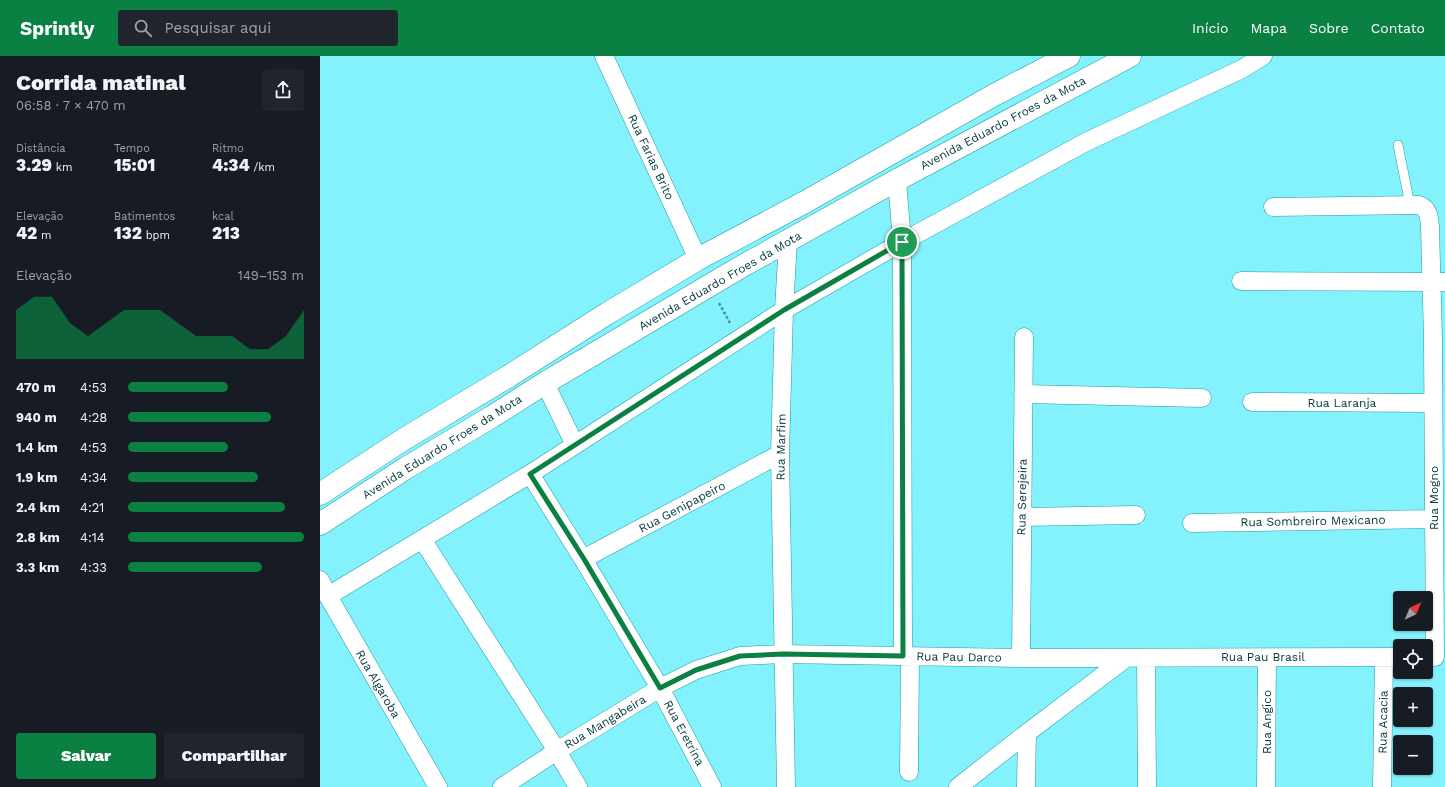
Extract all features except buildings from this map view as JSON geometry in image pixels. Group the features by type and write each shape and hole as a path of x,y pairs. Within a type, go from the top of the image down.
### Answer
{"highway":[{"name":"Avenida Eduardo Froes da Mota","path":"320,494 404,439 698,259 805,202 994,95 1070,56"},
{"name":"Avenida Eduardo Froes da Mota","path":"320,524 406,468 738,268 897,180 1130,56"}],"street":[{"name":"Rua Farias Brito","path":"604,56 698,259"},
{"path":"328,596 530,474 784,310 902,242 1086,142 1242,69 1263,56"},
{"name":"Rua Pau Darco","path":"897,180 902,242 906,656 1021,658"},
{"path":"1273,207 1410,205"},
{"name":"Rua Mogno","path":"1410,205 1419,205 1424,207 1429,217 1438,282 1433,339 1435,657"},
{"name":"Rua Marfim","path":"786,787 780,454 784,310 788,241"},
{"path":"1241,281 1438,282"},
{"name":"Rua Serejeira","path":"1021,658 1024,337"},
{"path":"545,383 575,445"},
{"path":"1023,394 1202,398"},
{"name":"Rua Laranja","path":"1252,402 1433,403"},
{"name":"Rua Genipapeiro","path":"584,559 780,454"},
{"name":"Rua Eretrina","path":"530,474 584,559 660,688 712,787"},
{"path":"1022,517 1136,515"},
{"name":"Rua Sombreiro Mexicano","path":"1192,523 1434,519"},
{"path":"422,539 557,751 578,787"},
{"name":"Rua Algaroba","path":"320,580 438,787"},
{"path":"783,654 906,656 909,772"},
{"name":"Rua Mangabeira","path":"502,787 557,751 660,688 696,670 727,659 752,655 783,654"},
{"name":"Rua Pau Brasil","path":"1021,658 1392,657"},
{"name":"Rua Acacia","path":"1382,787 1392,657"},
{"path":"958,787 1126,658"},
{"path":"1146,658 1147,787"},
{"name":"Rua Angico","path":"1266,787 1267,658"},
{"path":"1026,787 1027,733"}],"lane":[{"path":"1398,145 1410,205"}],"route":[{"path":"902,242 903,656 783,654 740,656 696,670 660,688 584,559 530,474 784,310 902,242"}]}
